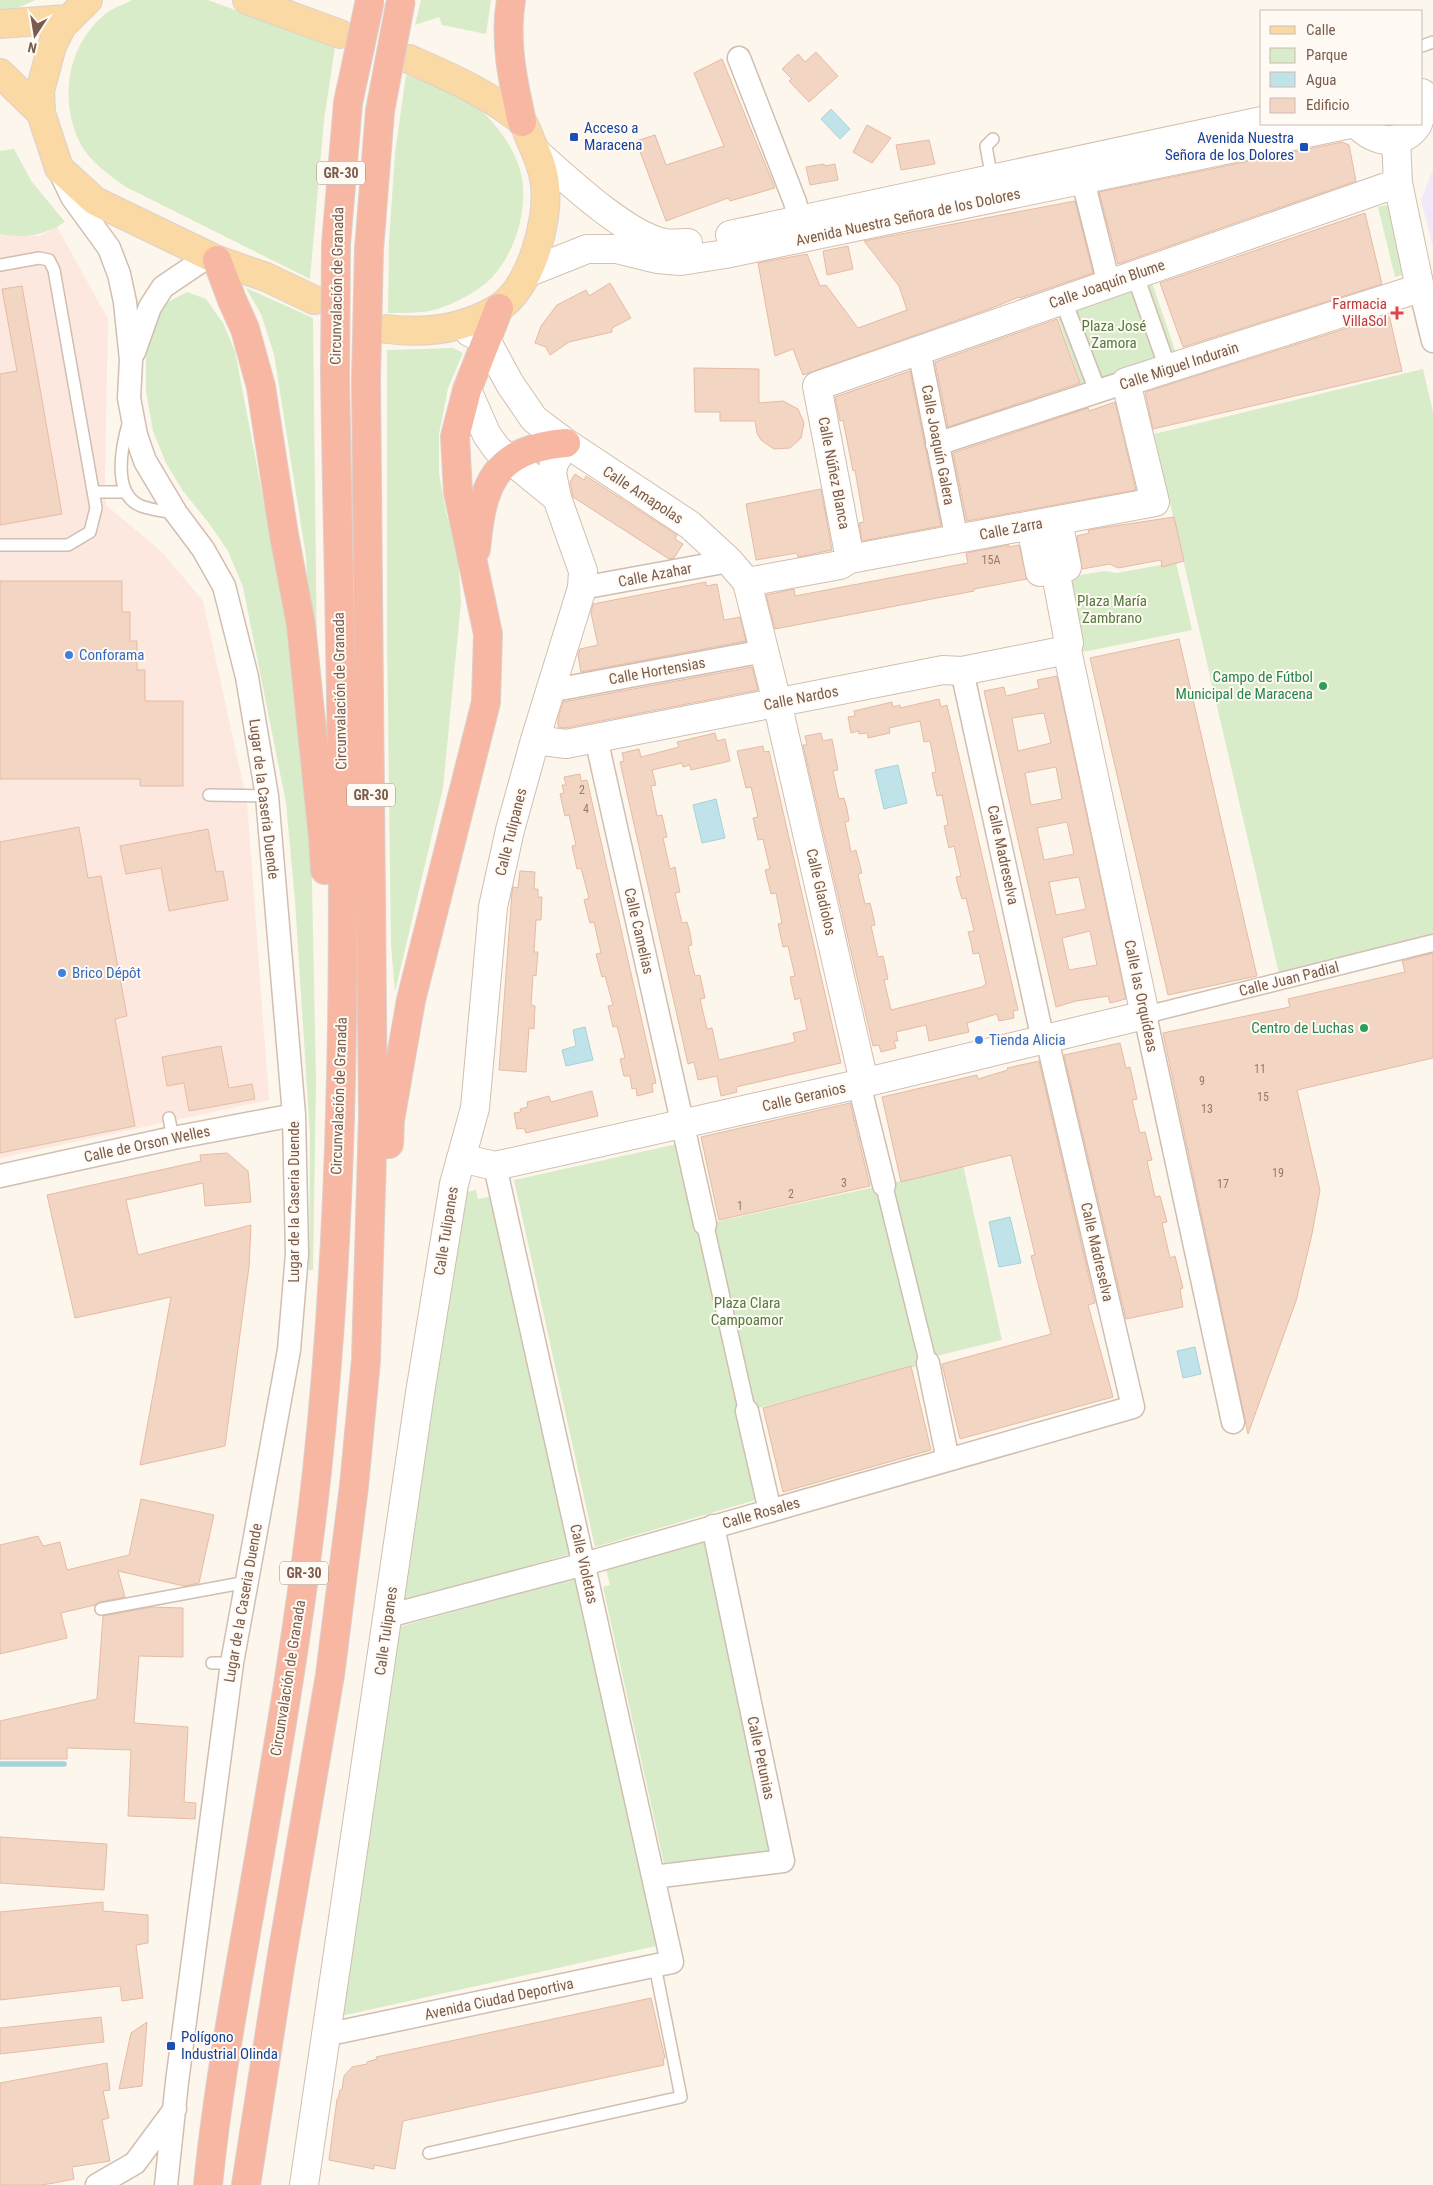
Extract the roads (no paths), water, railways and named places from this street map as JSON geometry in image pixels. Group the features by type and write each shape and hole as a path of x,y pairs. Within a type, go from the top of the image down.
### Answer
{"highway":[{"name":"Circunvalación de Granada","path":"208,2185 213,2134 229,2028 297,1634 317,1471 332,1291 344,956 335,374 336,244 348,103 370,0"},
{"name":"Circunvalación de Granada","path":"246,2185 281,1961 330,1675 345,1570 366,1360 371,1210 373,972 366,380 369,249 380,111 401,0"},
{"path":"511,0 507,23 508,36 514,88 522,122"},
{"path":"213,258 245,329 261,388 284,535 301,626 323,837 327,916 344,956"},
{"path":"371,1210 388,1158 390,1120 411,1000 486,702 488,634 458,492 456,437 466,390 498,308"},
{"path":"474,566 478,528 486,491 509,460 519,453 545,445 566,444"}],"main road":[{"path":"246,0 340,34"},
{"path":"0,24 81,6"},
{"path":"81,6 52,46 44,69 40,91 41,113 59,168 95,200 213,258 266,277 314,300"},
{"path":"387,329 408,332 430,331 454,326 498,308 514,292 527,273 541,238 546,207 545,185 536,152 522,122 467,85 409,59"},
{"path":"0,73 41,113"}],"street":[{"name":"Avenida Nuestra Señora de los Dolores","path":"739,58 795,202 799,219"},
{"name":"Avenida Nuestra Señora de los Dolores","path":"536,152 601,207 642,234 665,243 698,241 1260,121"},
{"name":"Avenida Nuestra Señora de los Dolores","path":"527,273 587,249 616,249 657,259 681,261 725,254 1345,125"},
{"path":"1358,125 1373,138 1384,140 1407,132 1398,183 1433,341"},
{"name":"Lugar de la Caseria Duende","path":"59,168 72,197 109,248 119,274 125,302 131,360 129,398 136,435 145,461 176,513 203,549 224,586 247,677 266,796 294,1115 297,1254 289,1350 247,1582 222,1663 166,2185"},
{"path":"1083,181 1109,284"},
{"name":"Calle Joaquín Blume","path":"817,386 1398,183"},
{"name":"Lugar de la Caseria Duende","path":"131,360 146,316 156,294 162,287 213,258"},
{"path":"1135,275 1168,369"},
{"name":"Calle Miguel Indurain","path":"938,444 1420,288"},
{"path":"1063,300 1098,392"},
{"path":"454,326 486,340"},
{"name":"Calle Amapolas","path":"486,340 510,384 534,419 566,444 690,525 729,561 747,582 777,702"},
{"name":"Calle Joaquín Galera","path":"919,350 957,540"},
{"name":"Calle Zarra","path":"747,582 840,565 850,559 1155,502 1126,382"},
{"name":"Calle Núñez Blanca","path":"817,386 850,559"},
{"path":"466,390 487,435 497,449 557,498"},
{"name":"Calle Tulipanes","path":"304,2185 454,1184 475,1108 493,907 510,830 535,740 582,588 583,571 557,498 552,469 566,444"},
{"path":"1031,526 1040,572 1067,567 1058,521"},
{"name":"Calle Azahar","path":"582,588 729,561"},
{"name":"Calle las Orquídeas","path":"1054,569 1069,642 1067,650 1233,1422"},
{"name":"Calle Nardos","path":"535,740 566,744 942,670 962,671 1067,650"},
{"name":"Calle Hortensias","path":"549,691 764,651"},
{"name":"Calle Madreselva","path":"962,671 1045,1039 1133,1407"},
{"name":"Calle Gladiolos","path":"777,702 862,1083"},
{"name":"Calle Camelias","path":"596,738 682,1124"},
{"name":"Calle Juan Padial","path":"1145,1015 1433,944"},
{"name":"Calle Geranios","path":"462,1158 495,1166 862,1083 1145,1015"},
{"path":"862,1083 884,1185 928,1363 948,1460"},
{"name":"Calle de Orson Welles","path":"0,1176 171,1128 294,1115"},
{"path":"682,1124 770,1511"},
{"name":"Calle Violetas","path":"495,1166 653,1877 663,1964"},
{"name":"Calle Rosales","path":"388,1616 584,1564 1133,1407"},
{"name":"Calle Petunias","path":"653,1877 783,1861 713,1526"},
{"name":"Avenida Ciudad Deportiva","path":"325,2035 663,1964"},
{"path":"97,2185 135,2163 175,2108"}],"lane":[{"path":"992,179 986,146 993,140"},
{"path":"0,266 39,258 49,260 54,270 96,508 90,532 68,545 0,545"},
{"path":"132,412 124,438 121,466 124,492 139,506 176,513"},
{"path":"94,492 124,492"},
{"path":"209,795 266,796"},
{"path":"101,1610 247,1582"},
{"path":"429,2153 681,2096 663,1964"}],"water":[{"path":"831,109 850,129 840,139 821,119"},
{"path":"898,765 907,803 884,809 875,770"},
{"path":"716,799 725,838 702,843 693,805"},
{"path":"585,1027 593,1060 566,1066 562,1050 576,1046 573,1030"},
{"path":"1010,1217 1021,1263 999,1267 989,1222"},
{"path":"1195,1347 1201,1374 1183,1378 1177,1351"}],"waterway":[{"path":"0,1764 64,1764"}],"place":[{"name":"Acceso a Maracena","path":"574,137"},
{"name":"Avenida Nuestra Señora de los Dolores","path":"1304,147"},
{"name":"Farmacia VillaSol","path":"1397,313"},
{"name":"Conforama","path":"69,655"},
{"name":"Campo de Fútbol Municipal de Maracena","path":"1323,686"},
{"name":"Brico Dépôt","path":"62,973"},
{"name":"Centro de Luchas","path":"1364,1028"},
{"name":"Tienda Alicia","path":"979,1040"},
{"name":"Polígono Industrial Olinda","path":"171,2046"}],"park label":[{"name":"Plaza José Zamora","path":"1114,334"},
{"name":"Plaza María Zambrano","path":"1112,610"},
{"name":"Plaza Clara Campoamor","path":"747,1312"}]}
